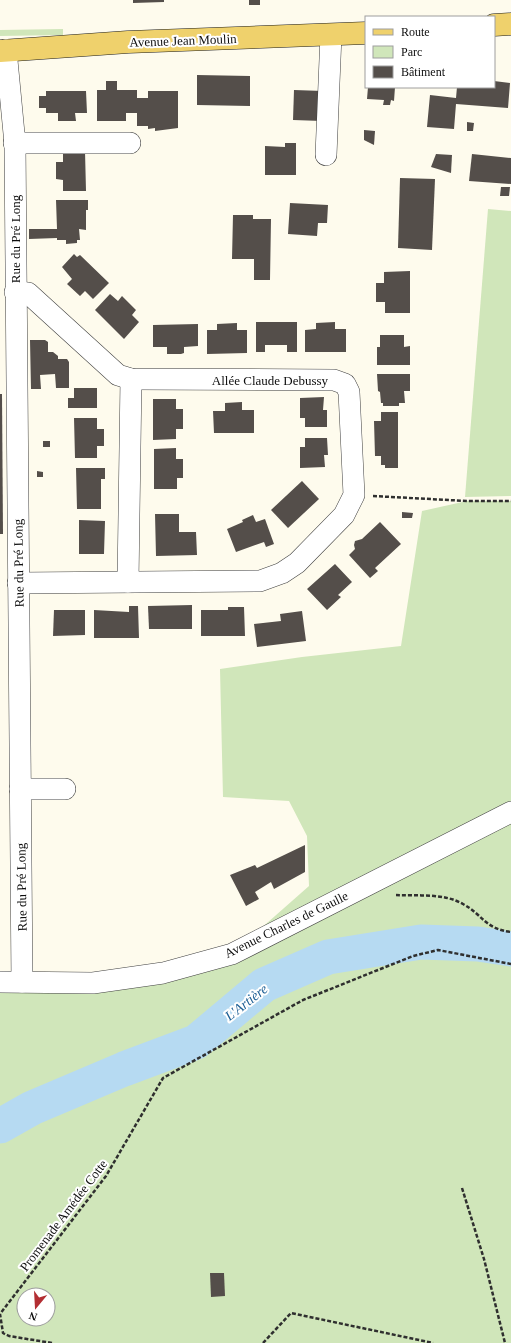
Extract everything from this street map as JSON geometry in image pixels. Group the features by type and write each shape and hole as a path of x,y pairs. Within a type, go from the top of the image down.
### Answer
{"main road":[{"path":"495,25 511,24"},
{"name":"Avenue Jean Moulin","path":"3,51 128,42 365,33"}],"street":[{"path":"326,155 331,34"},
{"name":"Rue du Pré Long","path":"3,51 14,143 22,982"},
{"path":"14,143 130,142"},
{"name":"Allée Claude Debussy","path":"15,292 28,293 118,375 131,379 334,380 345,384 349,392 354,495 344,515 297,563 282,573 260,581 18,583"},
{"path":"128,582 131,379"},
{"path":"20,789 65,789"},
{"name":"Avenue Charles de Gaulle","path":"0,982 93,983 163,973 232,954 511,812"}],"path":[{"path":"354,495 467,501 511,501"},
{"path":"368,884 396,895 440,897 463,904 486,924 503,931 511,932"},
{"name":"Promenade Amédée Cotte","path":"0,1314 106,1176 163,1078 303,1000 413,956 438,950 511,964"},
{"path":"462,1188 487,1273 504,1343"},
{"path":"263,1343 290,1313 433,1343"},
{"path":"0,1314 3,1333 9,1336 52,1343"}],"green space":[{"path":"63,29 63,35 0,36 0,30"},
{"path":"488,209 511,211 511,496 465,497"},
{"path":"467,501 511,501 511,1343 0,1343 0,982 22,982 232,954 309,886 307,836 289,801 223,797 220,669 302,657 401,646 422,511"}],"building":[{"path":"133,0 164,0 164,2 133,3"},
{"path":"249,0 260,0 260,5 249,5"},
{"path":"197,75 250,76 250,106 197,105"},
{"path":"106,81 117,81 117,90 137,90 137,98 148,98 148,91 178,91 178,128 155,131 155,128 148,129 148,126 137,126 137,113 126,113 126,121 97,121 97,90 106,90"},
{"path":"495,81 510,83 508,108 456,104 454,129 427,127 430,95 456,98 457,88 495,88"},
{"path":"368,88 395,88 394,101 391,100 390,105 383,105 384,100 367,99"},
{"path":"294,90 323,91 322,121 293,120"},
{"path":"46,91 86,91 87,113 75,113 76,121 58,121 58,113 46,113 46,108 39,108 39,96 46,96"},
{"path":"467,122 474,123 473,131 467,131"},
{"path":"364,130 375,131 374,145 364,140"},
{"path":"285,143 296,143 296,175 265,175 265,146 285,147"},
{"path":"63,151 85,151 86,191 63,191 63,180 56,179 56,162 63,162"},
{"path":"436,154 452,155 451,173 431,167"},
{"path":"472,154 511,158 511,184 469,181"},
{"path":"400,178 435,179 432,250 398,248"},
{"path":"501,187 510,187 509,196 500,196"},
{"path":"56,200 88,200 88,210 86,210 86,230 79,229 80,240 77,240 77,243 66,244 66,240 57,240 57,238 29,239 29,229 57,229"},
{"path":"290,203 328,205 327,223 318,223 317,236 288,234"},
{"path":"233,215 253,215 253,219 271,219 270,280 254,280 254,259 232,259"},
{"path":"74,254 77,257 80,255 109,283 93,299 85,291 80,296 67,284 72,279 62,267"},
{"path":"410,271 410,313 385,313 385,302 376,302 376,283 384,283 384,272"},
{"path":"110,294 118,301 122,296 136,310 132,315 139,322 124,339 95,310"},
{"path":"256,322 297,322 297,352 287,352 287,345 265,345 265,352 256,352"},
{"path":"335,322 335,329 346,329 346,352 305,352 305,330 316,329 316,323"},
{"path":"237,323 237,330 247,330 247,353 207,354 207,330 217,330 217,324"},
{"path":"198,324 198,346 184,347 184,353 181,354 167,354 167,347 153,347 153,325"},
{"path":"380,335 404,335 404,347 410,346 410,365 377,365 377,347 380,347"},
{"path":"30,340 45,340 48,342 48,352 53,352 58,356 58,359 67,359 69,362 69,388 56,388 55,374 40,375 41,389 31,389"},
{"path":"377,374 410,374 410,391 404,391 405,403 399,403 399,406 383,406 383,403 381,403 380,392 378,391"},
{"path":"74,388 97,388 97,408 68,408 68,398 74,398"},
{"path":"0,394 2,394 3,534 0,534"},
{"path":"324,397 323,410 327,410 327,427 305,427 305,418 300,418 300,398"},
{"path":"153,399 176,399 176,409 183,409 183,429 176,429 176,439 153,440"},
{"path":"242,402 242,410 254,410 254,433 214,433 213,411 225,411 225,403"},
{"path":"381,412 398,412 398,468 385,468 385,465 381,465 381,456 375,456 374,421 381,421"},
{"path":"74,418 97,418 97,429 104,429 104,446 97,446 97,458 75,458"},
{"path":"305,438 327,438 328,455 324,455 325,467 300,468 300,447 305,447"},
{"path":"43,441 50,441 50,447 43,447"},
{"path":"176,448 176,459 183,459 183,478 177,478 177,489 154,489 154,449"},
{"path":"76,468 105,468 105,479 101,479 101,509 77,509"},
{"path":"37,471 43,472 43,477 37,477"},
{"path":"302,481 319,499 288,528 271,510"},
{"path":"402,512 413,513 412,518 402,518"},
{"path":"155,514 179,514 179,532 196,532 197,555 156,556"},
{"path":"253,515 256,522 265,519 274,544 266,547 264,542 236,552 227,529 243,522 242,520"},
{"path":"79,520 105,521 104,554 79,554"},
{"path":"380,522 401,544 375,568 378,571 370,578 349,555 355,549 355,541 362,539"},
{"path":"335,564 352,582 338,595 341,597 327,610 307,589"},
{"path":"192,605 192,629 149,629 148,606"},
{"path":"129,606 138,606 139,638 94,638 94,610 129,612"},
{"path":"228,607 244,607 245,636 201,636 201,610 228,610"},
{"path":"54,610 85,610 85,635 53,636"},
{"path":"302,611 306,641 257,647 254,624 281,621 280,614"},
{"path":"305,845 305,872 274,889 271,882 255,892 259,899 246,906 230,875 255,865 257,868"},
{"path":"210,1273 224,1273 225,1296 211,1297"}],"waterway":[{"name":"L'Artière","path":"0,1126 32,1108 124,1069 196,1042 264,985 328,957 421,942 478,944 511,949"}]}
